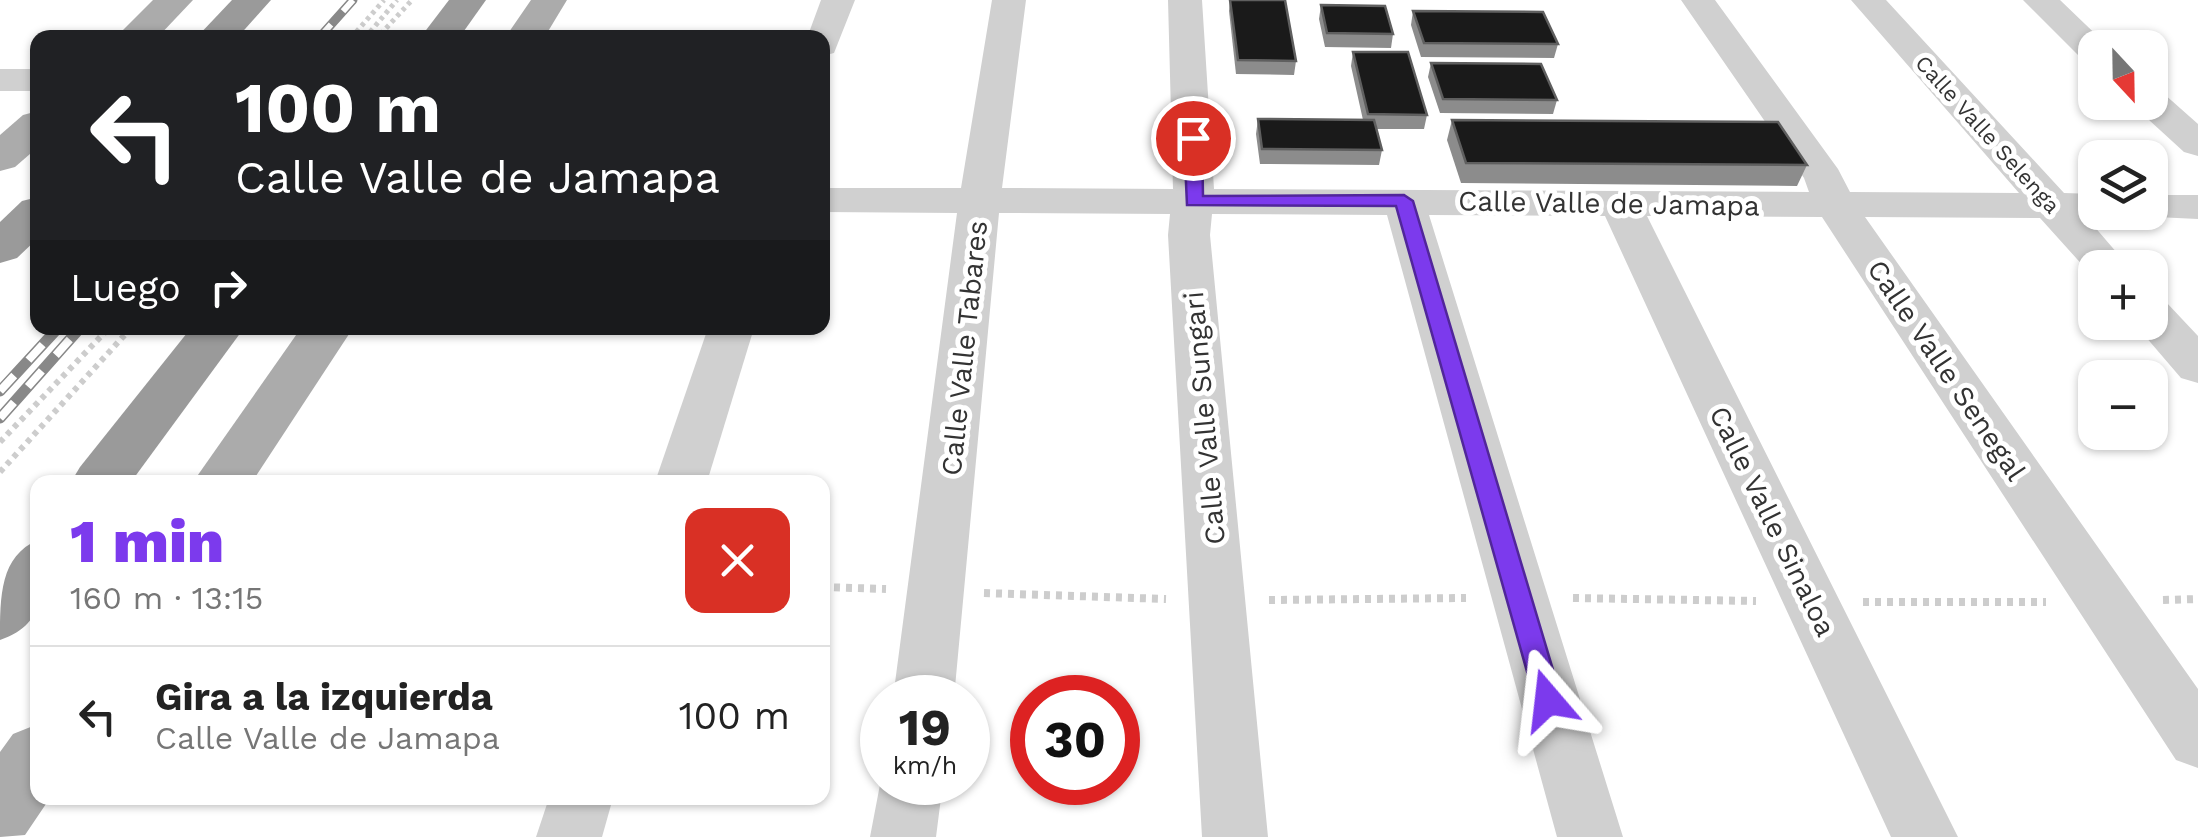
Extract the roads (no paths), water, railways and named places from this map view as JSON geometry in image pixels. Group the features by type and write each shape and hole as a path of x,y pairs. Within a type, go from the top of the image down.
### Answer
{"highway":[{"path":"223,30 254,0"},
{"path":"446,30 468,0"},
{"path":"0,248 30,219"},
{"path":"105,475 213,335"},
{"path":"0,614 30,575"}],"main road":[{"path":"143,30 175,0"},
{"path":"529,30 550,0"},
{"path":"0,158 30,131"},
{"path":"227,475 323,335"},
{"path":"0,811 30,768"}],"street":[{"path":"828,30 838,0"},
{"name":"Calle Valle Tabares","path":"926,675 980,202 1009,0"},
{"name":"Calle Valle Sungari","path":"1185,0 1196,173 1189,235 1236,837"},
{"name":"Calle Valle Senegal","path":"1698,0 1824,178 1834,205 2198,740"},
{"name":"Calle Valle Selenga","path":"1868,0 2092,250"},
{"path":"2040,0 2078,35"},
{"path":"0,80 30,80"},
{"path":"2168,117 2198,144"},
{"name":"Calle Valle de Jamapa","path":"830,200 2078,206"},
{"path":"1404,201 1590,837"},
{"name":"Calle Valle Sinaloa","path":"1622,205 1925,837"},
{"path":"2168,207 2198,208"},
{"path":"2168,333 2198,366"},
{"path":"684,475 729,335"},
{"path":"569,837 580,805"},
{"path":"903,837 907,805"}],"railway":[{"path":"326,30 353,0"},
{"path":"0,391 52,335"},
{"path":"0,418 74,335"}]}
